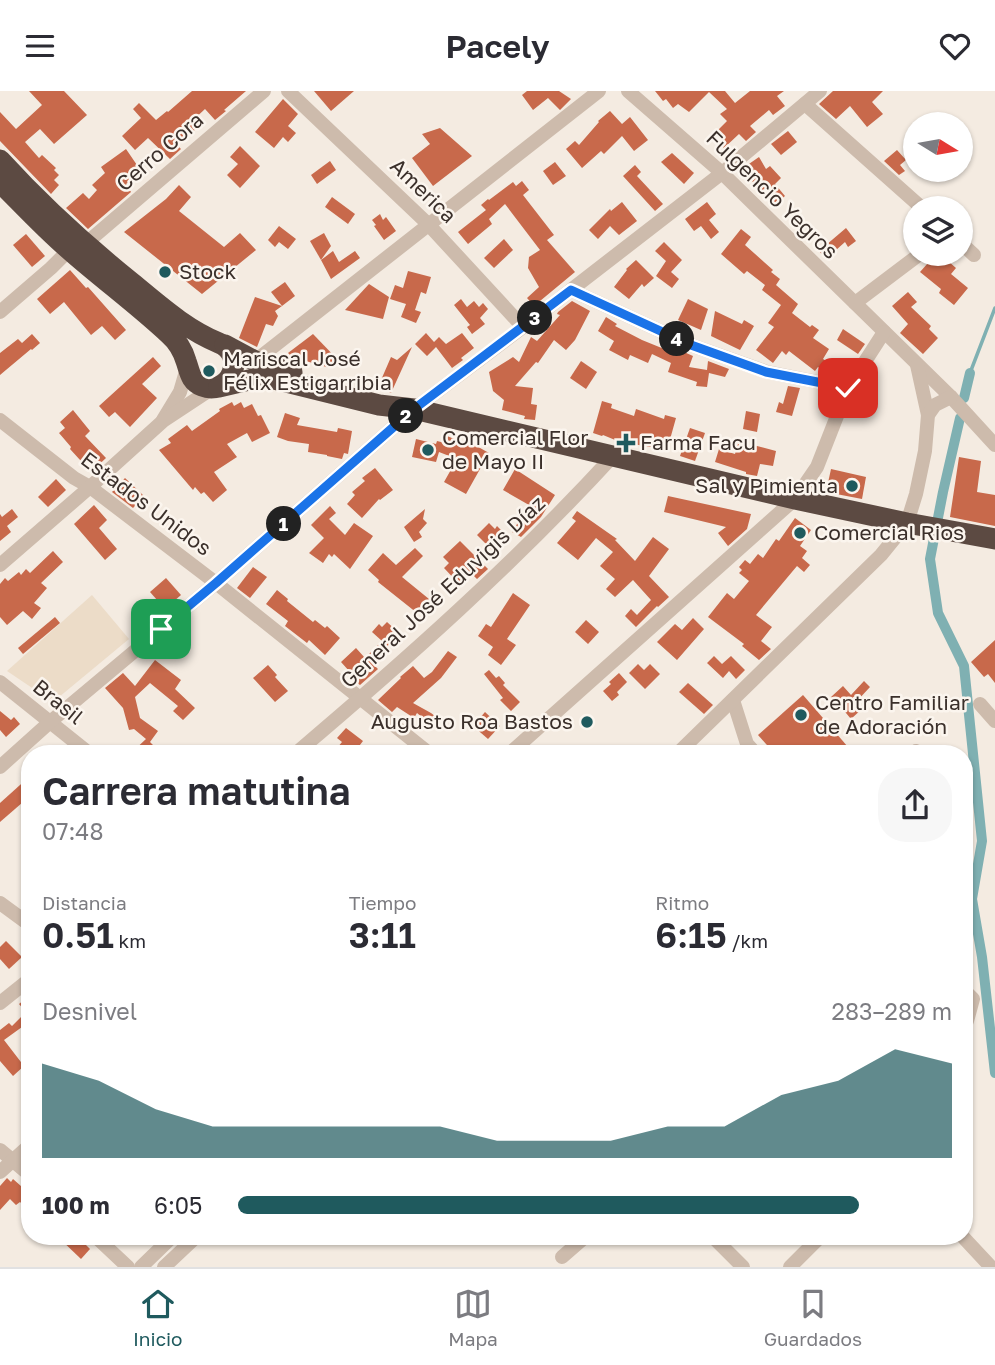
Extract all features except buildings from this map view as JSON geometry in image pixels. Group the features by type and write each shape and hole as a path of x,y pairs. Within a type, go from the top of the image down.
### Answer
{"highway":[{"path":"0,160 77,248 197,333 255,361 383,396 414,409"},
{"path":"0,182 77,248 174,339 194,381 199,385 216,387 249,380 274,379 379,405 414,409 795,499 995,539"},
{"path":"187,366 189,355 199,344 207,341 219,343 231,353 234,366 229,379 216,387"}],"street":[{"name":"Cerro Cora","path":"0,312 264,91"},
{"name":"America","path":"288,91 428,224 523,327"},
{"path":"255,361 600,91"},
{"name":"Fulgencio Yegros","path":"628,91 722,173 951,397 995,445"},
{"path":"24,745 216,583 414,409 722,173 820,91"},
{"path":"805,104 908,196"},
{"path":"855,303 904,266"},
{"path":"571,290 691,345 766,372 848,388"},
{"path":"519,745 795,499 817,467 848,388 884,332"},
{"path":"686,745 881,555 907,523 925,451 928,415 916,363"},
{"path":"163,421 180,392 187,366"},
{"path":"0,565 163,421 216,387"},
{"path":"928,415 934,405 951,397"},
{"name":"Estados Unidos","path":"0,420 216,583 419,745"},
{"name":"General José Eduvigis Díaz","path":"306,745 519,554 614,456"},
{"name":"Brasil","path":"0,682 79,745"},
{"path":"733,700 748,745"},
{"path":"980,704 995,721"},
{"path":"0,767 21,748"},
{"path":"0,903 21,918"},
{"path":"0,1003 21,986"},
{"path":"0,1150 21,1167"},
{"path":"0,1172 21,1153"},
{"path":"105,1245 128,1267"},
{"path":"141,1267 164,1245"},
{"path":"164,1267 188,1245"},
{"path":"562,1257 576,1245"},
{"path":"721,1245 743,1267"},
{"path":"790,1267 812,1245"},
{"path":"970,1245 991,1267"}],"shaded area":[{"path":"92,595 129,639 53,702 7,671"}],"waterway":[{"path":"970,373 995,308"},
{"path":"964,398 970,373"},
{"path":"960,418 930,559 938,613 964,666 972,745"},
{"path":"973,754 982,841 973,893"},
{"path":"973,905 982,957 995,1073"}],"place":[{"name":"Stock","path":"165,272"},
{"name":"Mariscal José Félix Estigarribia","path":"209,371"},
{"name":"Farma Facu","path":"626,443"},
{"name":"Comercial Flor de Mayo II","path":"428,450"},
{"name":"Sal y Pimienta","path":"852,486"},
{"name":"Comercial Rios","path":"800,533"},
{"name":"Centro Familiar de Adoración","path":"801,715"},
{"name":"Augusto Roa Bastos","path":"587,722"}],"route":[{"path":"161,629 414,409 571,290 691,345 766,372 848,388"}]}
